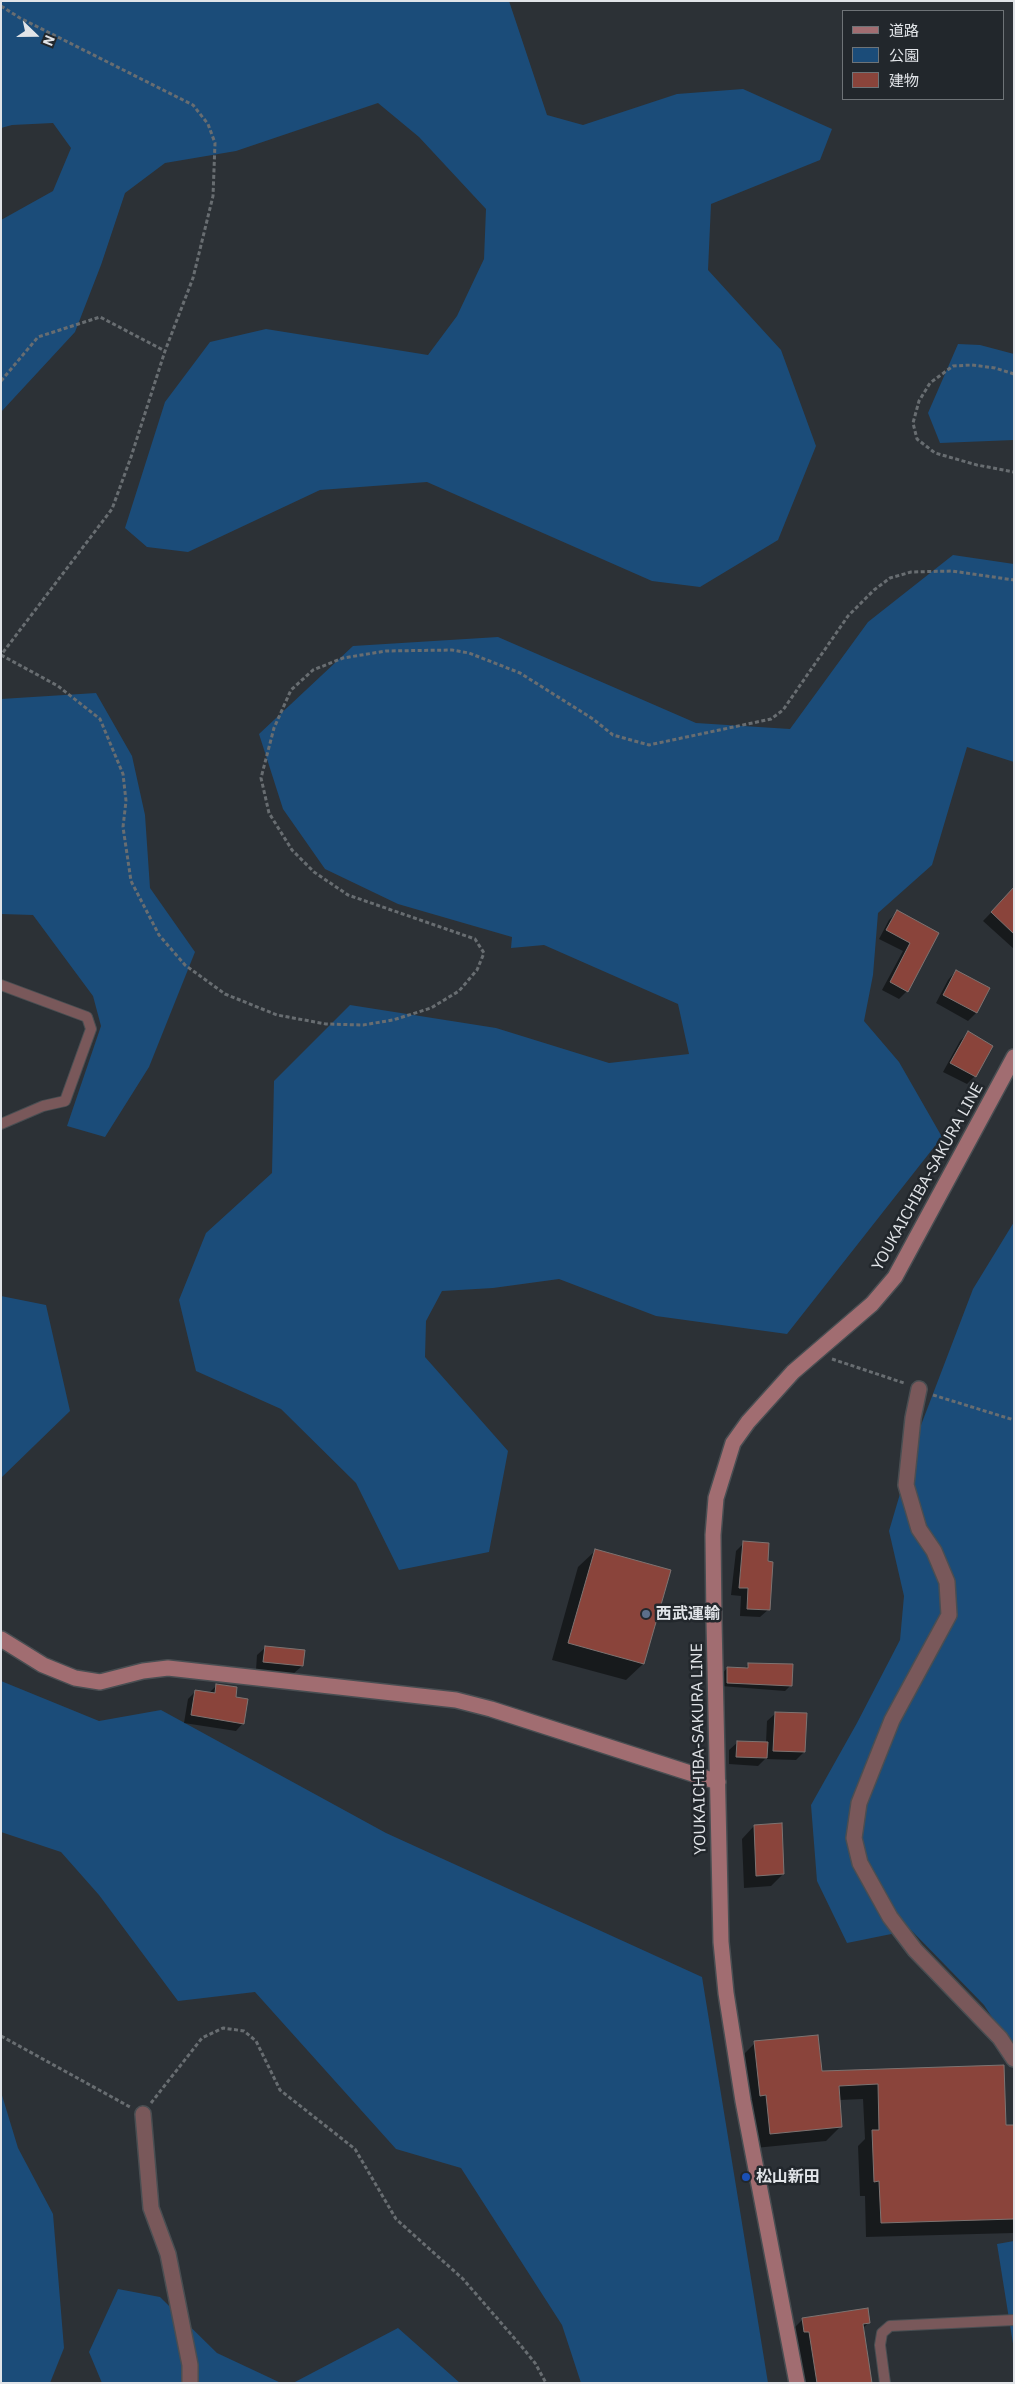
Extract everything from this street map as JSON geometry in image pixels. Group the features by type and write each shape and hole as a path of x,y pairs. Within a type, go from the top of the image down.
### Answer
{"main road":[{"name":"YOUKAICHIBA-SAKURA LINE","path":"797,2383 743,2101 726,1993 721,1942 713,1545 716,1498 733,1443 763,1405 793,1372 872,1304 895,1277 1014,1057"},
{"path":"1,1640 44,1665 75,1678 100,1682 143,1671 168,1668 456,1700 491,1709 718,1782"}],"street":[{"path":"919,1389 913,1418 906,1485 919,1529 934,1550 947,1582 949,1615 892,1720 859,1803 854,1838 860,1863 890,1917 915,1950 1000,2038 1014,2059"},
{"path":"143,2114 151,2208 168,2254 190,2365 190,2383"}],"lane":[{"path":"1,985 87,1017 91,1029 65,1101 43,1106 1,1124"},
{"path":"885,2383 880,2345 882,2333 890,2326 1014,2320"}],"path":[{"path":"1,6 20,18 193,105 208,124 215,143 213,196 193,278 165,351 112,509 1,655 58,686 100,720 123,774 126,801 123,827 131,881 159,935 185,965 225,994 277,1015 326,1024 363,1025 393,1020 430,1008 458,991 477,970 484,953 475,939 348,895 314,872 292,850 268,813 262,778 274,728 291,690 313,670 343,658 386,651 452,650 469,653 520,674 593,719 613,735 649,746 771,718 783,710 848,616 874,590 890,578 911,572 952,571 1014,580"},
{"path":"1,381 38,337 100,317 165,351"},
{"path":"1014,374 995,368 972,365 953,366 930,383 919,401 913,423 917,439 935,453 977,465 1014,472"},
{"path":"815,1353 951,1402 1014,1420"},
{"path":"1,2036 143,2114 202,2038 223,2028 244,2031 256,2041 280,2090 355,2149 396,2219 428,2250 463,2279 535,2363 546,2383"}],"green space":[{"path":"1,1 509,1 547,115 583,125 677,94 743,89 832,129 820,160 711,204 708,270 781,350 816,446 778,540 700,587 652,581 427,482 320,490 188,552 147,547 125,528 165,402 210,342 266,329 428,355 457,316 484,259 486,209 419,137 378,103 236,151 165,163 125,193 101,265 75,332 1,412 1,220 53,191 71,148 53,123 12,125 1,128"},
{"path":"958,344 980,345 1014,354 1014,440 940,443 928,413"},
{"path":"953,555 1014,564 1014,762 967,747 932,865 878,913 873,975 864,1021 899,1062 942,1137 787,1334 656,1316 559,1279 493,1288 442,1291 426,1321 425,1357 508,1451 489,1552 399,1570 356,1483 281,1409 196,1371 179,1300 206,1233 272,1173 274,1081 350,1005 496,1028 609,1063 689,1054 678,1004 544,945 511,948 512,937 398,904 325,869 283,809 259,734 353,646 498,637 696,723 790,729 868,622"},
{"path":"96,693 132,756 145,815 150,888 195,952 149,1067 105,1137 67,1126 101,1026 93,996 33,915 1,914 1,699"},
{"path":"1014,1222 1014,2051 984,2005 911,1930 847,1943 817,1881 811,1805 857,1723 900,1640 904,1596 889,1531 918,1433 973,1289"},
{"path":"1,1296 46,1305 70,1411 1,1478"},
{"path":"1,1681 99,1721 161,1710 386,1833 702,1977 768,2383 581,2383 562,2325 461,2168 396,2149 255,1992 178,2001 99,1895 61,1852 1,1832"},
{"path":"1,2092 18,2148 53,2214 64,2348 50,2383 1,2383"},
{"path":"1014,2241 1014,2350 997,2244"},
{"path":"118,2289 160,2297 217,2353 281,2383 102,2383 89,2352"},
{"path":"398,2328 460,2383 293,2383"}],"building":[{"path":"1014,887 1014,934 991,912"},
{"path":"897,910 939,933 908,992 890,982 910,943 886,930"},
{"path":"956,970 990,988 977,1013 943,995"},
{"path":"968,1031 993,1046 976,1077 950,1063"},
{"path":"743,1541 769,1543 768,1561 773,1562 770,1610 747,1609 748,1588 739,1588"},
{"path":"595,1549 671,1570 644,1664 568,1643"},
{"path":"265,1646 305,1650 303,1666 263,1662"},
{"path":"748,1663 793,1664 792,1686 727,1683 727,1667 748,1668"},
{"path":"216,1684 237,1687 236,1697 248,1699 244,1724 191,1715 195,1690 215,1693"},
{"path":"775,1712 807,1713 805,1752 773,1751"},
{"path":"737,1741 768,1742 767,1758 736,1757"},
{"path":"782,1823 784,1874 756,1876 754,1825"},
{"path":"818,2035 822,2071 1004,2065 1006,2125 1014,2125 1014,2219 881,2223 879,2181 874,2182 872,2130 879,2130 878,2084 839,2086 842,2127 770,2134 766,2095 760,2096 754,2041"},
{"path":"868,2308 870,2323 863,2324 872,2383 817,2383 809,2332 804,2332 802,2318"}],"place":[{"name":"西武運輸","path":"646,1614"},
{"name":"松山新田","path":"746,2177"}]}
